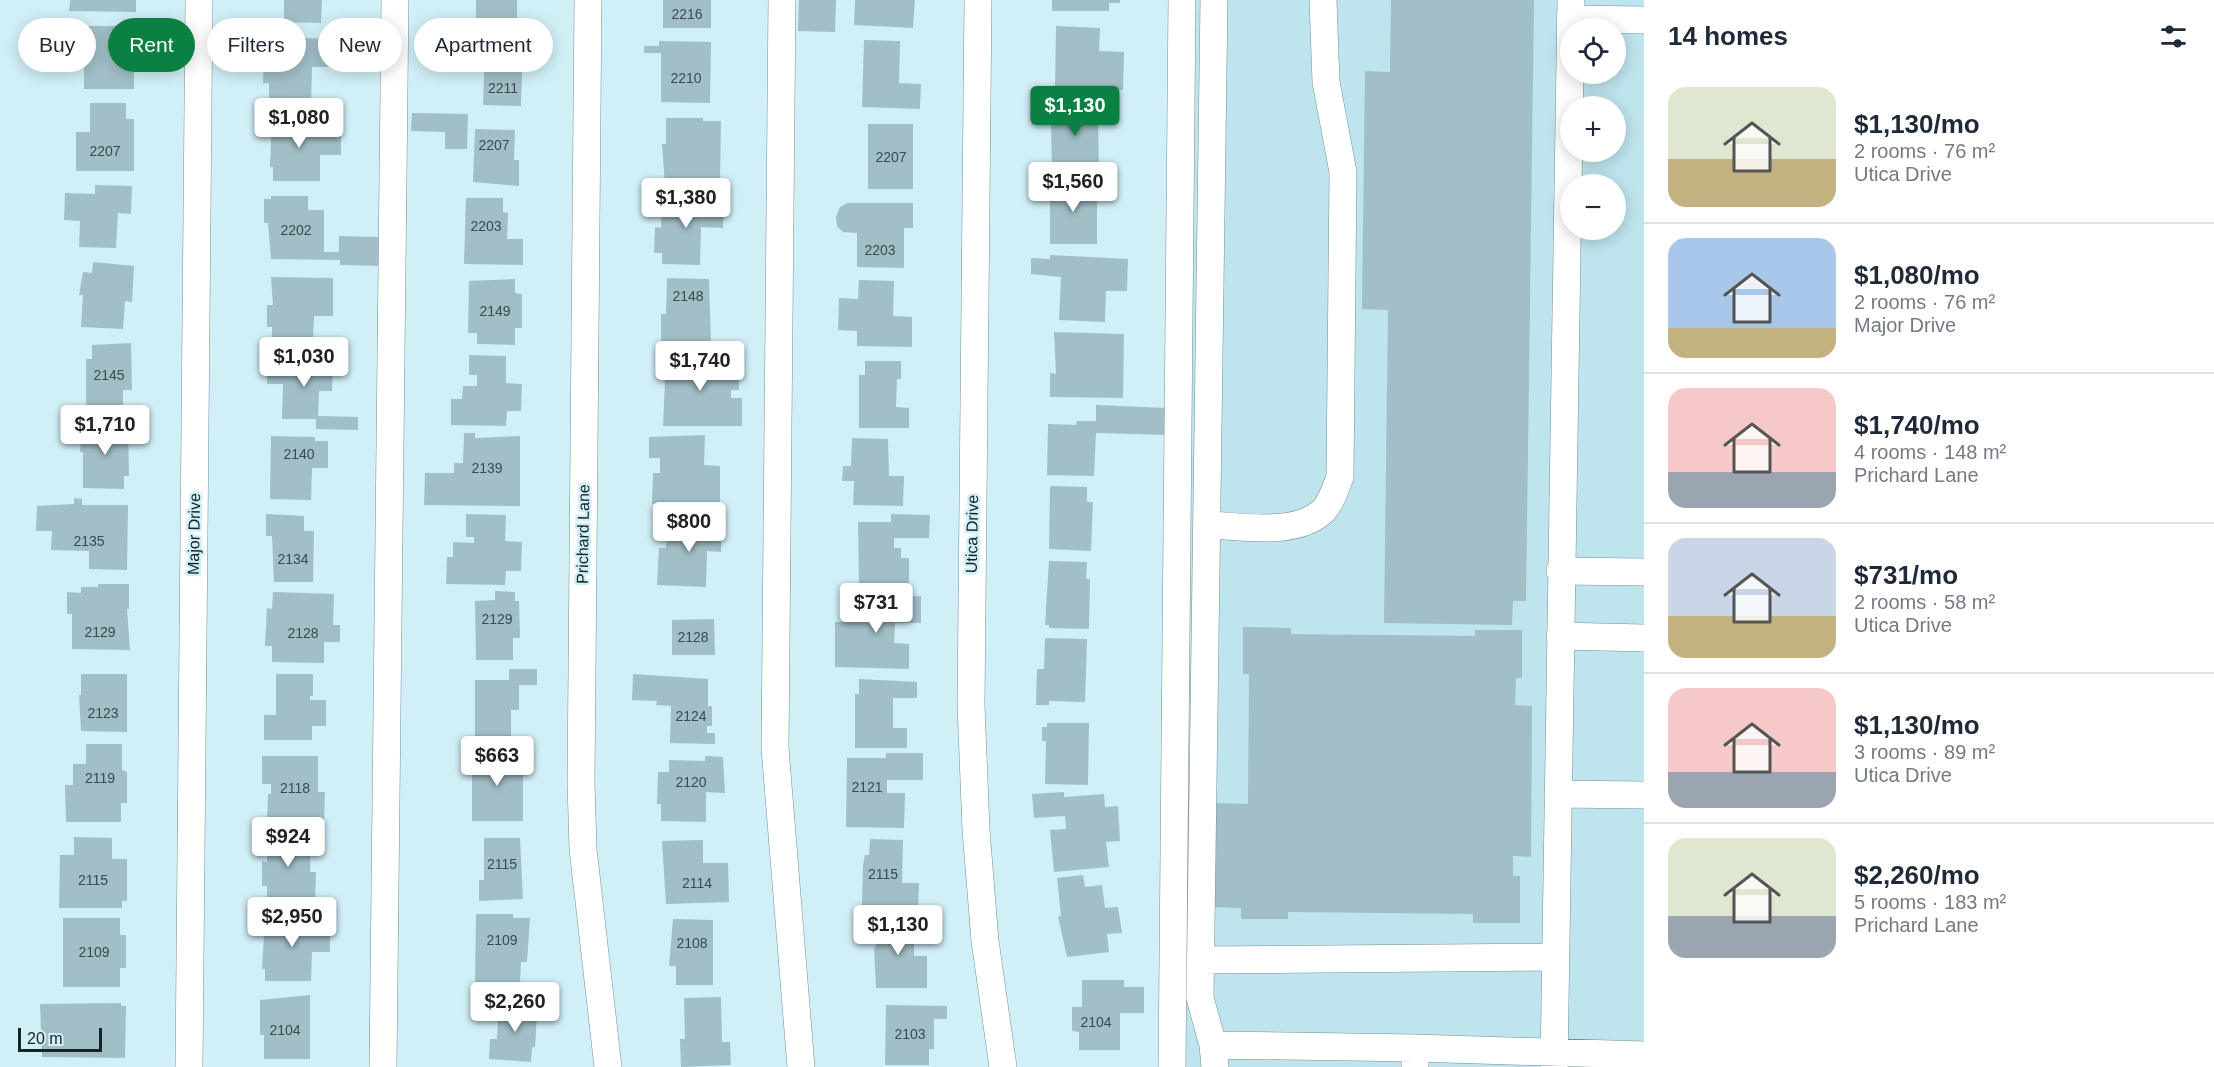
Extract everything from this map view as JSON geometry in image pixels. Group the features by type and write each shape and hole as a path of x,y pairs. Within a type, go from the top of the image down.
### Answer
{"street":[{"name":"Major Drive","path":"189,1067 199,0"},
{"path":"383,1067 394,0"},
{"name":"Prichard Lane","path":"588,0 580,783 583,849 608,1067"},
{"path":"782,0 775,748 801,1067"},
{"name":"Utica Drive","path":"978,0 971,705 976,830 984,930 1004,1067"},
{"path":"1172,1067 1182,0"},
{"path":"1214,0 1200,998 1214,1056 1555,1060 1644,1055"},
{"path":"1207,525 1274,527 1293,526 1309,521 1324,509 1340,477 1343,172 1326,82 1323,0"},
{"path":"1555,1060 1560,571 1570,10 1644,20"},
{"path":"1560,571 1644,572"},
{"path":"1560,636 1644,638"},
{"path":"1558,794 1644,795"},
{"path":"1201,960 1555,957"}],"shaded area":[{"path":"1184,0 1644,0 1644,1067 1169,1067"}],"building":[{"path":"70,0 136,0 136,12 69,11"},
{"path":"284,0 322,0 321,18 318,18 318,23 306,23 306,18 284,18"},
{"path":"476,0 517,0 517,18 476,18"},
{"path":"663,0 711,0 711,28 663,28"},
{"path":"799,0 836,0 835,32 798,31"},
{"path":"855,0 915,0 913,28 854,25"},
{"path":"1052,0 1120,0 1120,3 1109,3 1109,11 1052,11"},
{"path":"1391,0 1534,0 1526,601 1513,601 1512,625 1384,623 1388,310 1362,309 1365,71 1390,72"},
{"path":"96,26 108,26 108,72 134,72 134,89 84,89 84,72 96,72"},
{"path":"1056,26 1100,28 1099,51 1124,52 1123,90 1055,89"},
{"path":"306,38 318,38 318,67 312,67 311,105 269,103 269,83 263,83 263,72 306,72"},
{"path":"864,40 900,41 899,83 921,84 920,109 862,107"},
{"path":"659,41 711,42 710,103 661,102 661,53 644,53 644,46 659,46"},
{"path":"484,72 522,72 521,106 483,105"},
{"path":"90,103 126,103 126,119 134,119 134,171 76,171 76,132 90,132"},
{"path":"1055,103 1093,103 1094,119 1098,119 1099,168 1052,168 1051,125 1055,125"},
{"path":"412,113 468,114 467,149 445,149 445,132 411,131"},
{"path":"272,115 309,116 309,131 341,134 341,155 320,155 320,181 273,181 273,167 270,167"},
{"path":"666,118 703,118 703,121 721,121 720,183 665,184 662,144 666,144"},
{"path":"868,124 913,124 913,189 868,189"},
{"path":"475,129 515,130 514,160 519,160 519,186 473,182"},
{"path":"1050,180 1090,180 1090,194 1097,194 1097,244 1050,244"},
{"path":"95,185 132,186 131,214 118,213 116,248 79,247 80,221 64,220 65,193 95,194"},
{"path":"271,196 308,196 308,210 324,210 324,252 339,252 339,236 379,237 379,266 340,265 340,260 271,259 268,223 264,223 264,199 271,199"},
{"path":"466,198 503,198 503,212 508,213 507,239 523,239 523,265 464,264"},
{"path":"724,200 723,228 701,227 700,265 662,264 662,253 654,253 655,227 661,228 662,201"},
{"path":"847,203 913,203 913,228 904,228 904,268 857,267 857,233 843,232 837,226 836,217 840,207"},
{"path":"1050,255 1128,259 1127,291 1106,291 1105,322 1059,320 1061,277 1031,274 1031,258 1050,259"},
{"path":"93,262 134,266 132,302 125,301 123,329 81,327 83,295 79,295 83,272 92,273"},
{"path":"271,277 333,278 333,316 314,316 313,341 272,340 272,327 267,327 267,305 273,305"},
{"path":"667,278 709,279 711,347 661,346 661,314 666,314"},
{"path":"515,279 515,293 522,294 522,328 515,328 515,345 477,344 477,333 468,333 469,281"},
{"path":"859,280 894,281 893,316 912,317 912,347 857,346 857,331 838,330 839,298 858,299"},
{"path":"1054,332 1124,334 1123,398 1050,397 1050,373 1056,374"},
{"path":"131,343 132,390 123,390 123,409 86,409 86,359 92,359 92,345"},
{"path":"268,349 303,350 303,358 312,358 311,366 333,366 332,391 319,391 318,416 358,417 358,430 316,429 316,419 282,419 283,384 267,384"},
{"path":"469,355 506,356 506,383 522,384 521,411 507,411 506,426 451,425 451,399 462,399 463,386 477,386 477,375 469,375"},
{"path":"658,358 728,359 728,362 739,362 739,390 731,390 731,398 742,398 742,426 663,426 665,380 657,380"},
{"path":"865,361 901,361 901,379 897,379 896,407 909,408 909,428 859,428 859,375 865,375"},
{"path":"1096,405 1167,408 1166,435 1096,433 1094,476 1047,475 1048,424 1076,425 1077,421 1096,421"},
{"path":"82,425 128,425 129,476 124,476 124,489 83,488 83,452 80,452"},
{"path":"464,433 475,433 475,438 520,436 520,506 424,505 425,473 454,473 454,463 463,463"},
{"path":"705,435 704,465 720,466 720,505 652,504 653,473 660,473 660,458 649,458 649,437"},
{"path":"271,436 315,437 315,441 328,441 328,468 312,468 311,500 270,499"},
{"path":"852,438 888,439 889,476 904,476 903,506 853,505 854,481 842,481 843,466 851,466"},
{"path":"1050,486 1087,487 1087,502 1093,502 1091,551 1049,549"},
{"path":"74,498 82,499 82,505 128,505 127,570 89,569 89,551 51,550 52,531 36,531 37,506 74,504"},
{"path":"266,514 304,516 304,531 314,531 313,582 274,582 272,536 266,536"},
{"path":"466,514 506,515 505,541 522,542 521,571 506,571 505,585 446,584 447,557 453,557 453,542 474,543 474,537 466,537"},
{"path":"891,514 930,515 929,538 894,538 894,548 901,548 901,558 909,558 909,589 859,586 858,522 891,522"},
{"path":"686,517 722,518 721,552 707,551 706,587 657,585 659,548 666,548 667,532 685,533"},
{"path":"1049,561 1087,562 1086,579 1090,579 1089,629 1049,628 1049,625 1045,625"},
{"path":"98,584 129,584 129,609 127,609 130,650 72,649 72,614 67,614 67,592 81,593 81,587 98,587"},
{"path":"495,591 515,592 515,601 519,601 520,638 513,638 513,660 476,660 475,601 495,600"},
{"path":"273,592 334,594 333,625 340,625 340,642 324,642 324,663 272,662 272,646 265,646 267,608 272,609"},
{"path":"921,596 921,623 895,623 894,643 909,644 909,669 835,667 835,622 857,622 861,599"},
{"path":"714,619 715,655 672,655 672,620"},
{"path":"1243,627 1291,628 1291,634 1475,636 1475,630 1522,630 1522,678 1516,678 1515,705 1532,706 1531,857 1513,856 1513,876 1520,876 1520,923 1473,923 1473,914 1288,912 1288,919 1241,919 1241,908 1210,907 1211,803 1248,804 1249,674 1243,674"},
{"path":"1045,638 1087,639 1085,702 1049,701 1049,705 1036,705 1037,669 1044,669"},
{"path":"509,669 537,669 537,685 519,685 519,710 511,710 511,746 475,746 475,680 509,680"},
{"path":"81,674 127,674 127,732 81,731 79,695 81,695"},
{"path":"276,674 313,674 313,696 310,696 310,700 326,700 326,726 312,726 312,740 264,740 264,715 276,715"},
{"path":"633,674 708,679 708,706 712,706 712,726 707,726 707,733 715,733 715,744 670,743 671,706 656,705 657,701 632,700"},
{"path":"859,679 917,682 917,698 893,698 893,728 907,728 907,748 855,748 855,694 859,694"},
{"path":"1047,723 1089,723 1088,785 1045,784 1046,741 1042,741 1042,727 1047,727"},
{"path":"86,744 122,744 122,770 127,772 127,803 121,803 121,822 66,822 65,785 73,785 73,764 86,764"},
{"path":"472,753 523,753 523,821 472,821"},
{"path":"886,753 923,753 923,780 887,780 887,793 905,793 904,828 846,827 847,758 886,758"},
{"path":"262,756 318,756 318,792 325,792 324,820 267,820 268,794 271,794 271,784 262,784"},
{"path":"705,756 723,757 725,793 706,792 706,822 661,821 661,804 657,804 658,772 669,772 669,760 705,761"},
{"path":"1064,792 1064,797 1104,794 1105,807 1118,806 1120,841 1106,842 1109,867 1054,872 1050,830 1066,829 1065,816 1034,818 1032,794"},
{"path":"267,832 302,833 302,840 311,840 310,872 316,872 315,901 267,901 267,886 262,886 262,861 267,862 264,835 267,835"},
{"path":"74,837 112,838 112,859 127,859 127,901 122,901 122,908 59,908 60,855 74,855"},
{"path":"484,838 520,838 523,899 479,901 479,880 484,880"},
{"path":"870,839 903,840 902,883 919,883 918,908 862,907 863,865 865,855 869,855"},
{"path":"703,840 703,863 728,863 729,902 666,904 662,841"},
{"path":"1083,875 1085,887 1102,885 1105,908 1118,907 1122,933 1107,934 1109,952 1067,957 1058,917 1061,916 1057,878"},
{"path":"476,914 513,914 513,918 530,918 527,962 521,962 520,982 475,982"},
{"path":"265,917 302,917 302,926 312,927 312,921 330,921 330,952 312,952 311,981 265,981 265,969 262,969"},
{"path":"63,918 120,918 120,935 126,935 126,968 120,968 120,987 63,987"},
{"path":"876,918 914,918 914,956 927,956 927,988 876,988 874,947 876,947"},
{"path":"673,919 713,920 713,985 676,985 676,966 669,966"},
{"path":"1082,980 1124,980 1124,987 1144,987 1144,1013 1120,1013 1120,1050 1079,1050 1079,1032 1072,1031 1072,1007 1082,1007"},
{"path":"310,995 310,1059 264,1059 264,1035 260,1035 260,1000"},
{"path":"721,997 722,1042 730,1042 731,1065 681,1067 680,1039 685,1039 684,998"},
{"path":"499,1002 535,1004 534,1014 537,1016 535,1047 532,1047 531,1062 489,1059 490,1039 497,1039"},
{"path":"121,1003 121,1006 126,1006 125,1058 42,1057 40,1004"},
{"path":"886,1005 947,1006 947,1019 934,1019 934,1049 929,1049 929,1065 885,1065"}]}
